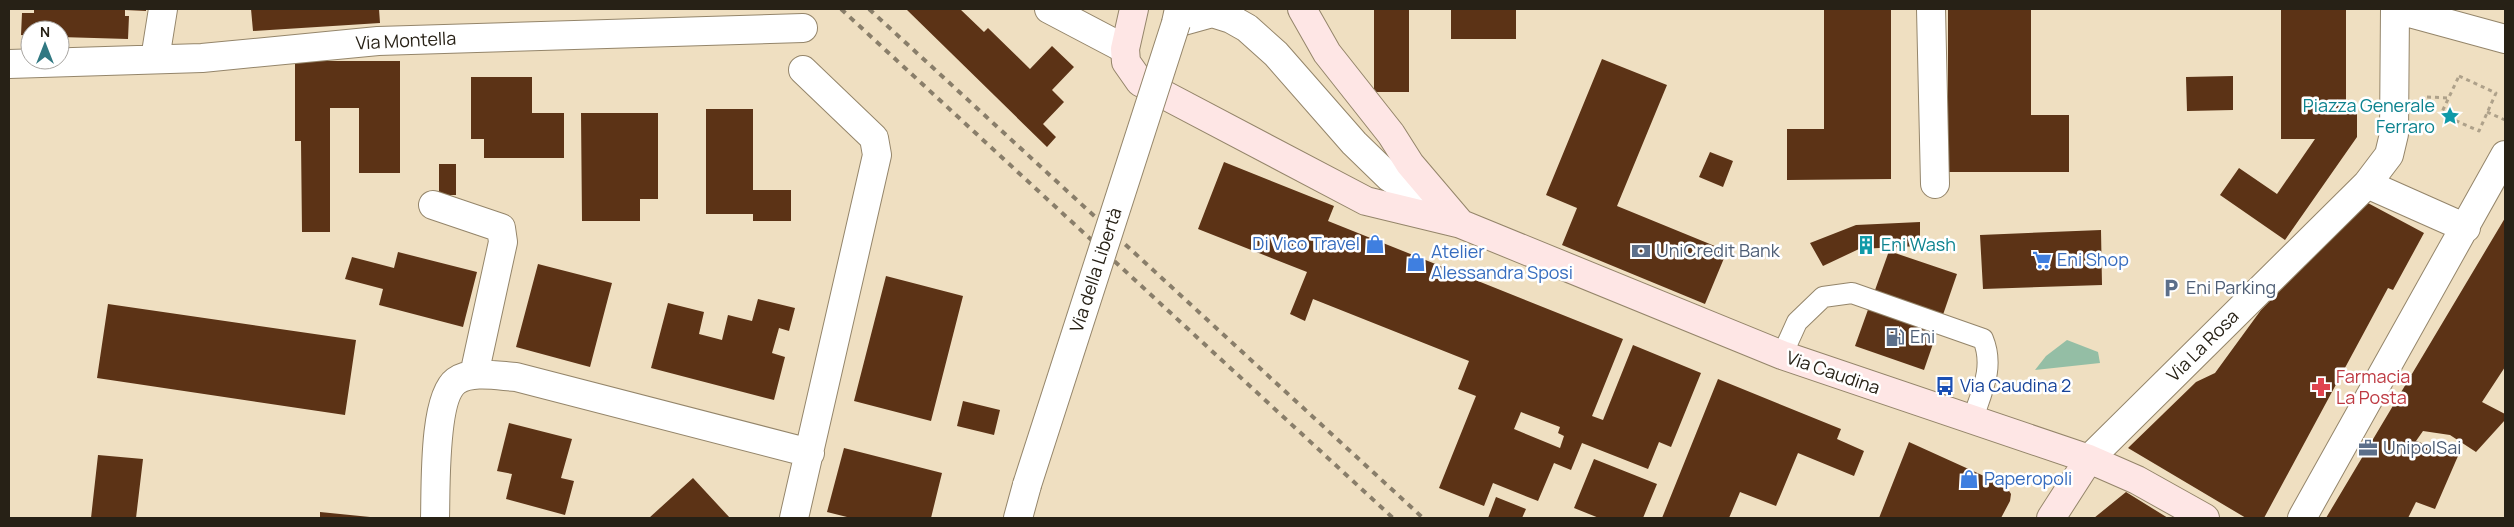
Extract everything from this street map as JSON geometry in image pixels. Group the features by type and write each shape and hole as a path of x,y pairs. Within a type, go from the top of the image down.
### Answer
{"main road":[{"path":"1125,49 1134,9"},
{"path":"1302,9 1327,53 1391,134 1410,164 1461,224"},
{"name":"Via Caudina","path":"1125,49 1126,62 1140,82 1366,201 1461,224 1782,355 1972,421 2089,459 2137,480 2205,518"},
{"name":"Via La Rosa","path":"2051,518 2089,459"}],"street":[{"path":"155,59 163,9"},
{"path":"1049,9 1125,49"},
{"path":"1931,9 1934,184"},
{"path":"2466,228 2366,184 2388,155 2394,134 2395,9 2505,39"},
{"name":"Via della Libertà","path":"1018,518 1178,16 1212,13 1231,18 1247,28 1276,54 1354,143 1389,178 1461,224"},
{"name":"Via Montella","path":"9,64 202,58 378,41 803,28"},
{"path":"794,518 877,155 874,138 802,70"},
{"path":"2302,518 2466,228 2505,155"},
{"name":"Via La Rosa","path":"2089,459 2366,184"},
{"path":"433,205 501,228 503,242 474,375"},
{"path":"435,518 439,422 444,398 456,381 474,375 516,377 810,453"}],"lane":[{"path":"1782,355 1796,322 1823,297 1852,293 1984,339 1989,353 1989,370 1972,421"}],"path":[{"path":"2459,76 2496,93 2487,112 2479,131 2442,114 2459,76"},
{"path":"2487,112 2505,120"}],"green space":[{"path":"2067,340 2098,352 2100,363 2035,370 2046,356"}],"building":[{"path":"34,9 146,9 146,11 125,10 125,16 129,16 128,39 70,37 70,20 22,20 22,13 34,13"},
{"path":"251,9 379,9 380,23 253,31"},
{"path":"906,9 960,9 984,32 988,28 1030,69 1052,46 1074,67 1052,90 1064,102 1043,124 1056,137 1047,147"},
{"path":"1374,9 1409,9 1409,92 1374,92"},
{"path":"1451,9 1516,9 1516,39 1451,39"},
{"path":"1824,9 1891,9 1891,179 1787,180 1787,129 1824,129"},
{"path":"1948,9 2031,9 2031,115 2069,115 2069,172 1948,172"},
{"path":"2281,9 2346,9 2346,104 2357,104 2357,137 2285,240 2220,195 2239,168 2277,194 2315,139 2281,139"},
{"path":"1602,59 1667,85 1617,206 1727,251 1705,304 1562,245 1577,208 1546,195"},
{"path":"295,61 400,61 400,173 359,173 359,108 330,108 330,232 302,232 301,141 295,141"},
{"path":"2233,76 2233,110 2187,111 2186,77"},
{"path":"471,77 532,77 532,113 564,113 564,158 484,158 484,139 471,139"},
{"path":"706,109 753,109 753,190 791,190 791,221 753,221 753,214 706,214"},
{"path":"581,113 658,113 658,199 640,199 640,221 582,221"},
{"path":"1710,152 1733,161 1723,187 1699,177"},
{"path":"1224,162 1334,206 1328,221 1623,339 1592,416 1603,420 1633,345 1701,373 1671,447 1659,442 1648,469 1582,443 1571,470 1554,463 1538,501 1493,483 1484,506 1439,488 1476,396 1458,389 1469,361 1313,299 1305,321 1290,314 1307,272 1198,229","holes":["1521,412 1560,427 1558,433 1564,436 1560,448 1514,429"]},
{"path":"439,164 456,164 456,195 439,195"},
{"path":"2366,202 2424,233 2393,290 2388,288 2264,518 2246,518 2128,448 2196,382 2215,373 2261,310"},
{"path":"2505,218 2505,367 2482,402 2505,414 2505,420 2476,452 2450,435 2423,431 2416,441 2458,456 2435,509 2416,502 2408,518 2326,518"},
{"name":"Eni Wash","path":"1920,222 1920,246 1859,249 1823,266 1810,243 1856,225"},
{"name":"Eni Shop","path":"2101,230 2102,285 1983,289 1980,235"},
{"path":"1889,251 1957,274 1924,370 1855,346"},
{"path":"398,252 477,272 463,327 379,305 383,289 345,279 352,257 394,268"},
{"path":"538,264 612,283 590,367 516,347"},
{"path":"886,276 963,296 931,421 854,401"},
{"path":"758,299 795,308 789,331 779,328 772,353 785,357 774,400 651,368 668,303 704,312 699,334 722,340 728,315 752,321"},
{"path":"108,304 356,340 345,415 97,378"},
{"path":"1718,379 1841,429 1837,439 1864,451 1854,476 1798,453 1776,506 1740,492 1729,518 1662,518"},
{"path":"963,401 1000,410 994,435 957,426"},
{"path":"509,423 572,439 561,478 574,481 565,515 506,499 512,474 497,471"},
{"path":"1909,442 2006,486 2011,494 2010,501 2001,518 1879,518"},
{"path":"844,448 942,473 931,518 851,518 827,512"},
{"path":"98,455 143,459 136,518 91,518"},
{"path":"1594,459 1657,484 1643,518 1599,518 1574,508"},
{"path":"693,478 730,518 649,518"},
{"path":"2126,492 2168,518 2094,518"},
{"path":"1496,497 1526,509 1522,518 1488,518"},
{"path":"320,512 370,517 370,518 320,518"}],"railway":[{"path":"841,9 1393,518"},
{"path":"869,9 1423,518"}],"place":[{"name":"Piazza Generale Ferraro","path":"2450,116"},
{"name":"Di Vico Travel","path":"1375,244"},
{"name":"Eni Wash","path":"1866,245"},
{"name":"UniCredit Bank","path":"1641,251"},
{"name":"Eni Shop","path":"2042,260"},
{"name":"Atelier Alessandra Sposi","path":"1416,262"},
{"name":"Eni Parking","path":"2171,288"},
{"name":"Eni","path":"1895,337"},
{"name":"Via Caudina 2","path":"1945,386"},
{"name":"Farmacia La Posta","path":"2321,387"},
{"name":"UnipolSai","path":"2368,448"},
{"name":"Paperopoli","path":"1969,479"}]}
